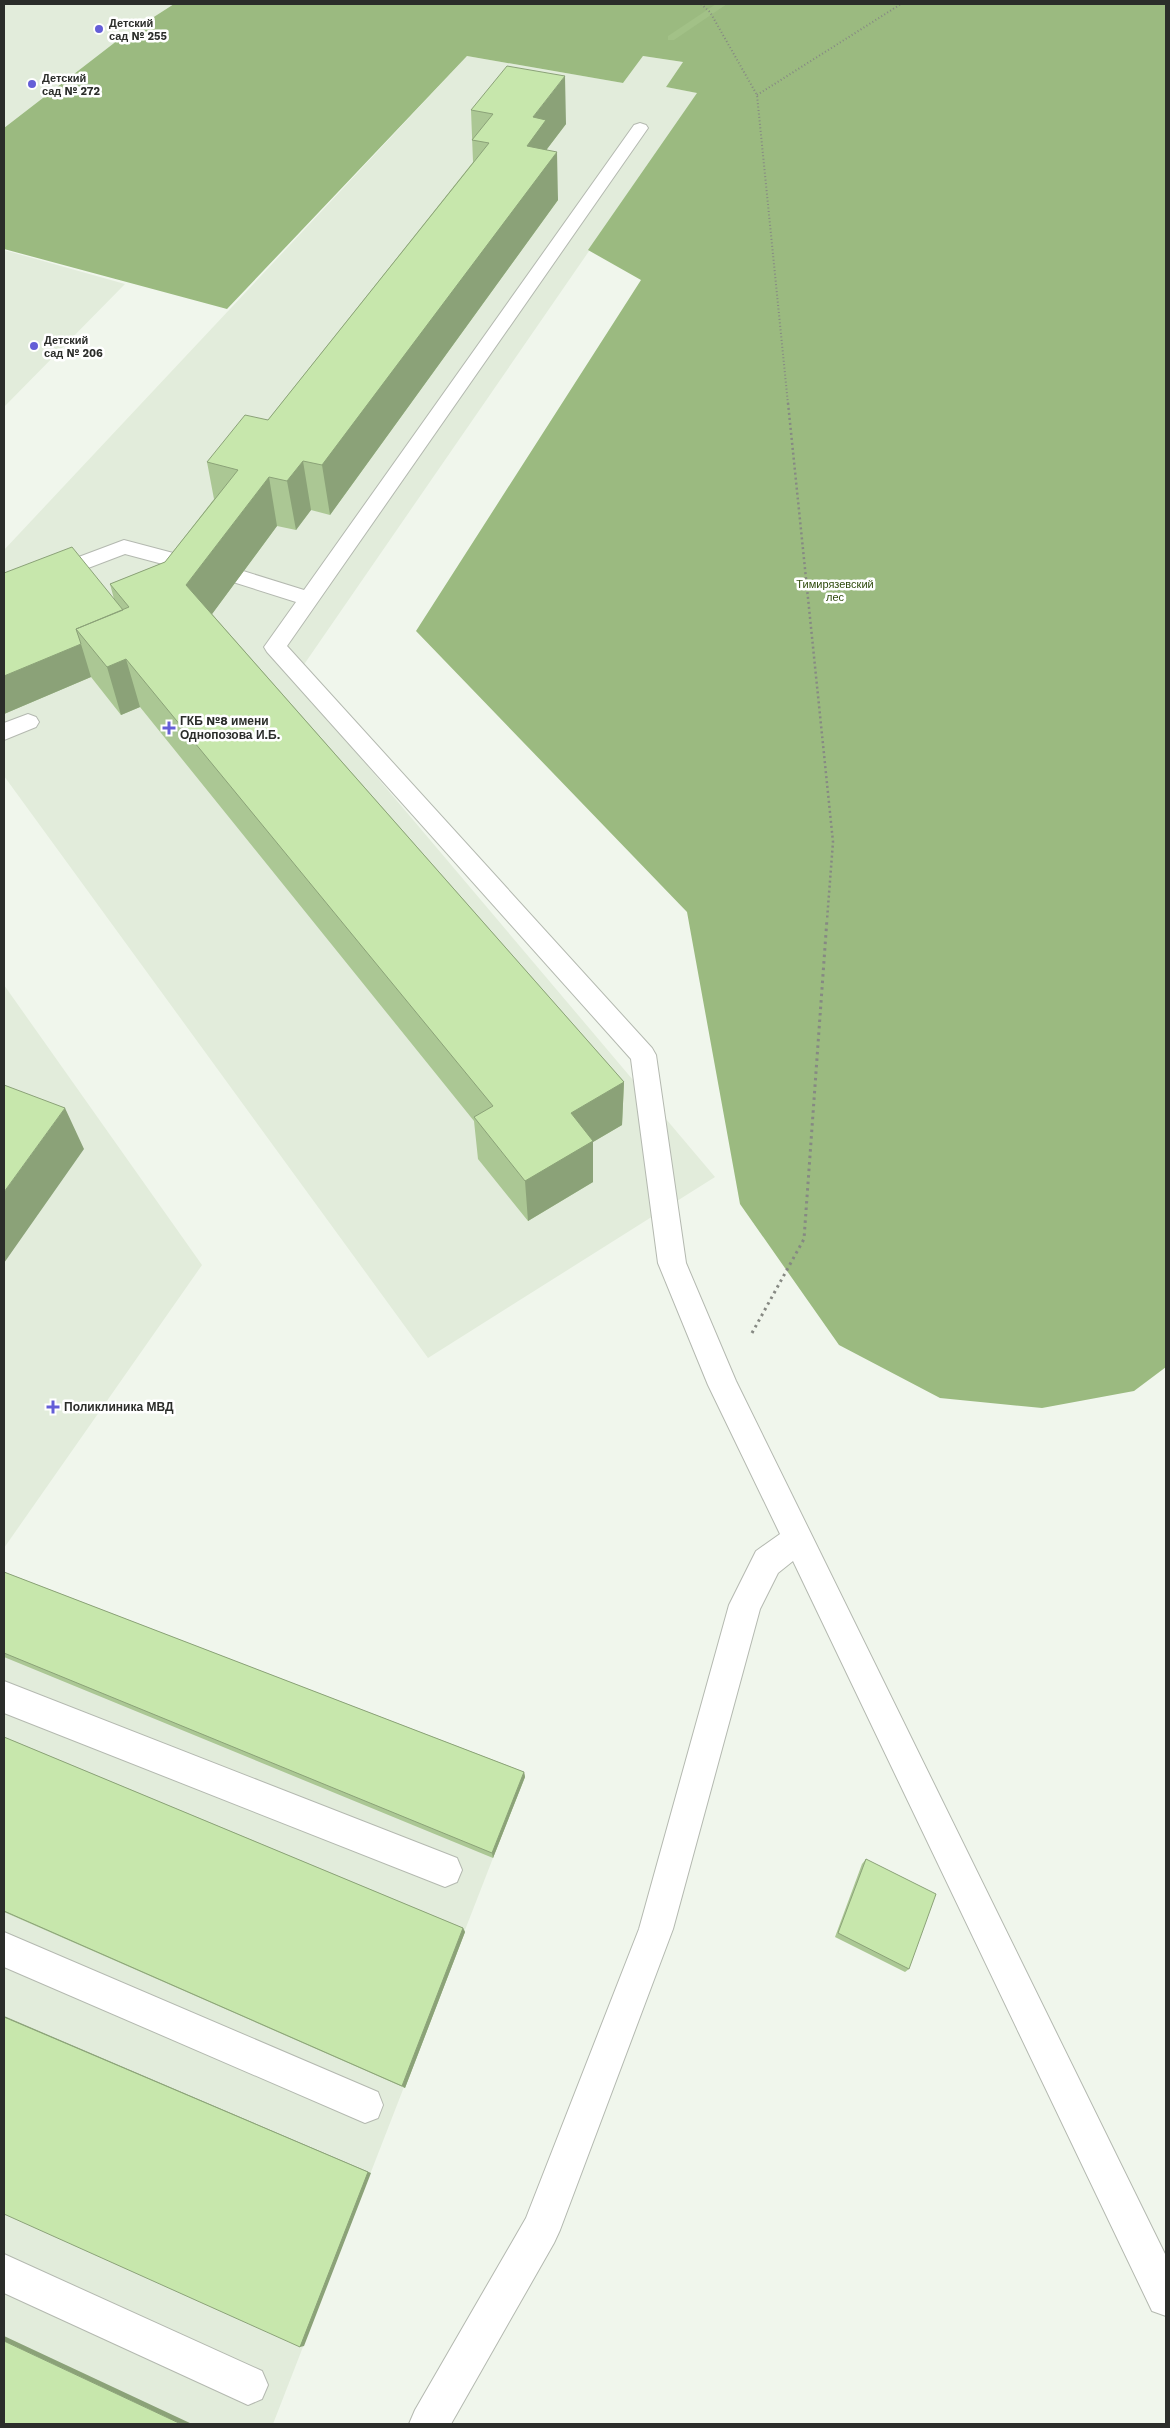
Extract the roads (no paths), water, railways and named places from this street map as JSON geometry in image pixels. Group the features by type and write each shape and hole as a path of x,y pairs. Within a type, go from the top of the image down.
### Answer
{"lane":[{"path":"640,128 275,647 643,1055 672,1263 723,1384 1166,2297"},
{"path":"4,593 124,547 208,569"},
{"path":"240,577 309,599"},
{"path":"4,732 28,722"},
{"path":"428,2424 541,2230 656,1929 745,1605 767,1562 798,1539"},
{"path":"4,1697 445,1870"},
{"path":"4,1949 365,2105"},
{"path":"4,2273 248,2385"}],"waterway":[{"path":"671,38 722,4"}],"place":[{"name":"Детский сад № 255","path":"99,29"},
{"name":"Детский сад № 272","path":"32,84"},
{"name":"Детский сад № 206","path":"34,346"},
{"name":"ГКБ №8 имени Однопозова И.Б.","path":"169,728"},
{"name":"Поликлиника МВД","path":"53,1407"}],"park label":[{"name":"Тимирязевский лес","path":"835,590"}]}
